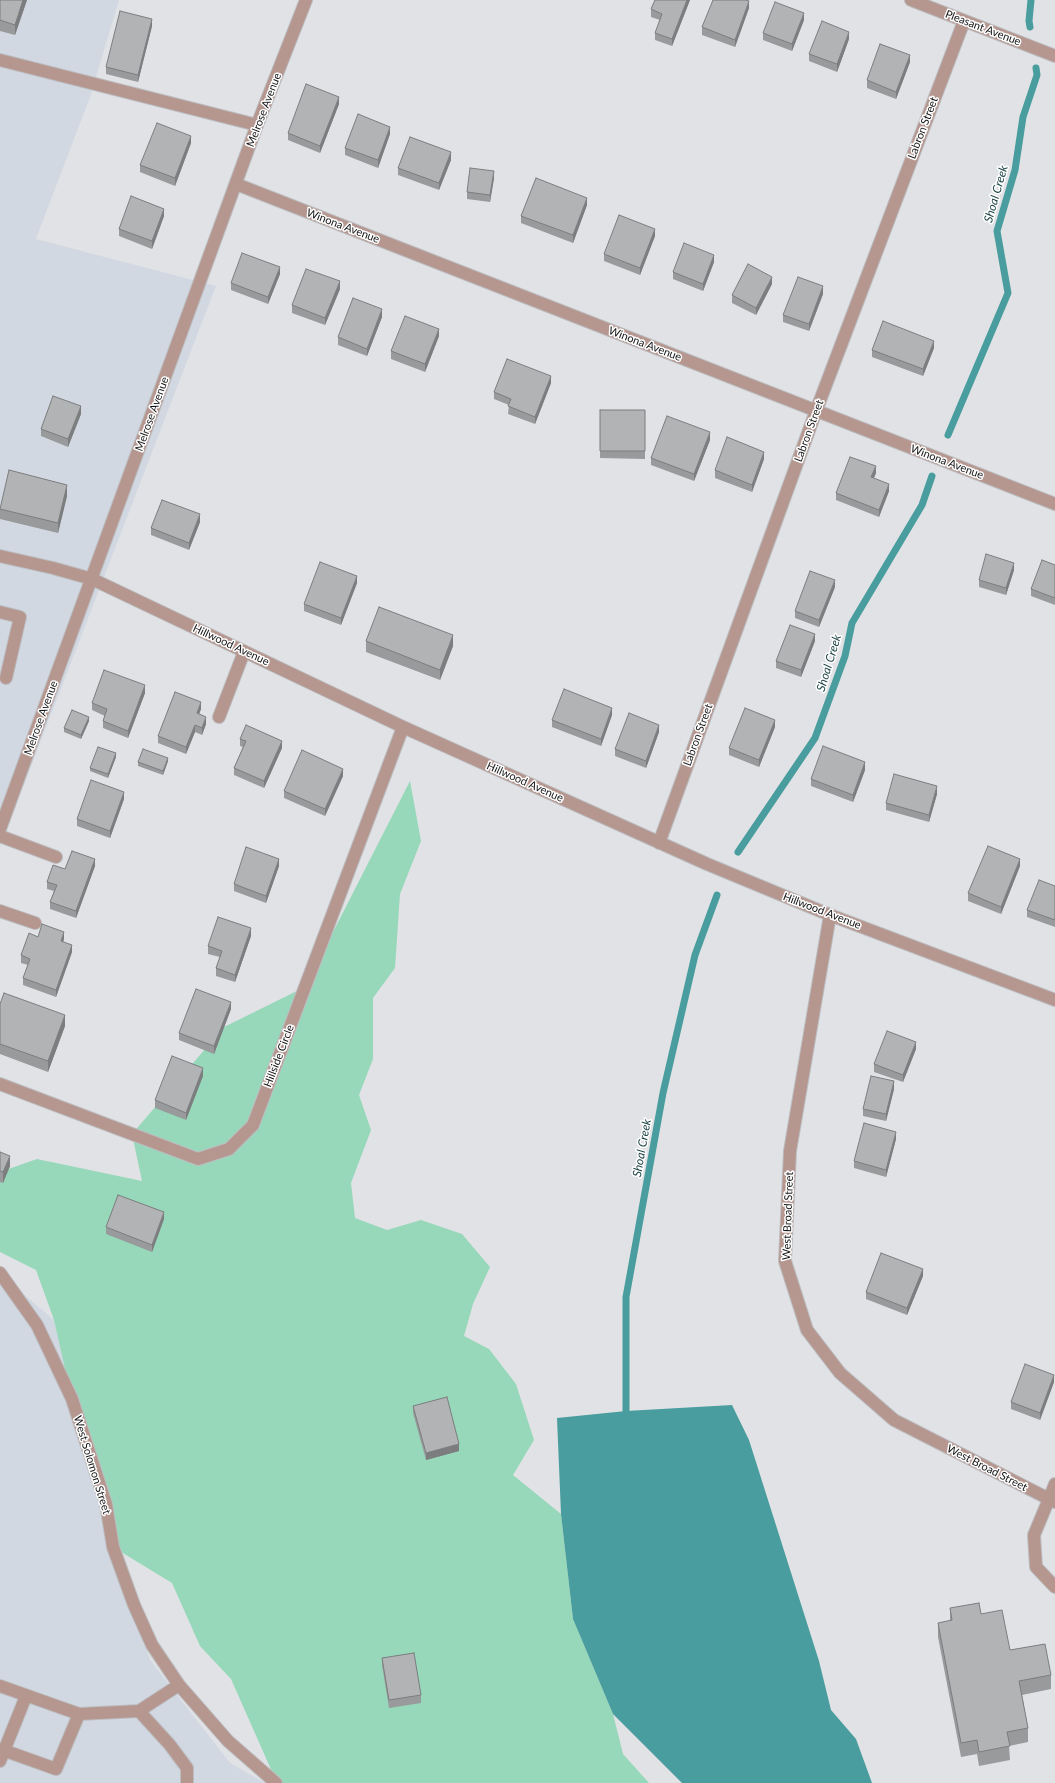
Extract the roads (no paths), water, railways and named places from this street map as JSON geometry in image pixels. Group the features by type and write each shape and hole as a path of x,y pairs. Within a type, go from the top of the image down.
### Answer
{"street":[{"name":"Melrose Avenue","path":"0,829 257,126 306,0"},
{"name":"Pleasant Avenue","path":"911,0 1055,56"},
{"name":"Labron Street","path":"659,843 816,411 964,21"},
{"path":"0,60 257,126"},
{"name":"Winona Avenue","path":"236,184 1055,504"},
{"name":"Hillwood Avenue","path":"0,556 53,568 92,579 403,727 748,882 830,915 1055,1000"},
{"path":"0,612 20,617 6,678"},
{"path":"219,717 244,652"},
{"name":"Hillside Circle","path":"0,1084 198,1159 229,1149 253,1125 403,727"},
{"path":"0,836 56,857"},
{"path":"0,911 34,923"},
{"name":"West Broad Street","path":"830,915 790,1151 785,1261 807,1330 840,1373 894,1420 1052,1500"},
{"name":"West Solomon Street","path":"0,1273 37,1325 72,1400 106,1504 113,1547 134,1605 152,1645 179,1685 228,1741 276,1783"},
{"path":"1055,1484 1052,1500 1034,1535 1036,1567 1055,1587"},
{"path":"0,1686 79,1714 139,1712 179,1685"},
{"path":"26,1696 2,1754 56,1769 79,1714"},
{"path":"139,1712 170,1745 186,1768 188,1783"}],"water":[{"path":"732,1405 749,1440 819,1661 831,1710 856,1739 872,1783 682,1783 613,1714 573,1619 561,1514 557,1418 626,1411"}],"waterway":[{"name":"Shoal Creek","path":"1030,27 1029,21 1031,0"},
{"name":"Shoal Creek","path":"948,435 1008,293 997,231 1015,170 1023,117 1037,75 1036,68"},
{"name":"Shoal Creek","path":"738,852 815,738 845,656 852,623 922,505 932,476"},
{"name":"Shoal Creek","path":"626,1411 626,1297 663,1093 695,955 717,895"}]}
